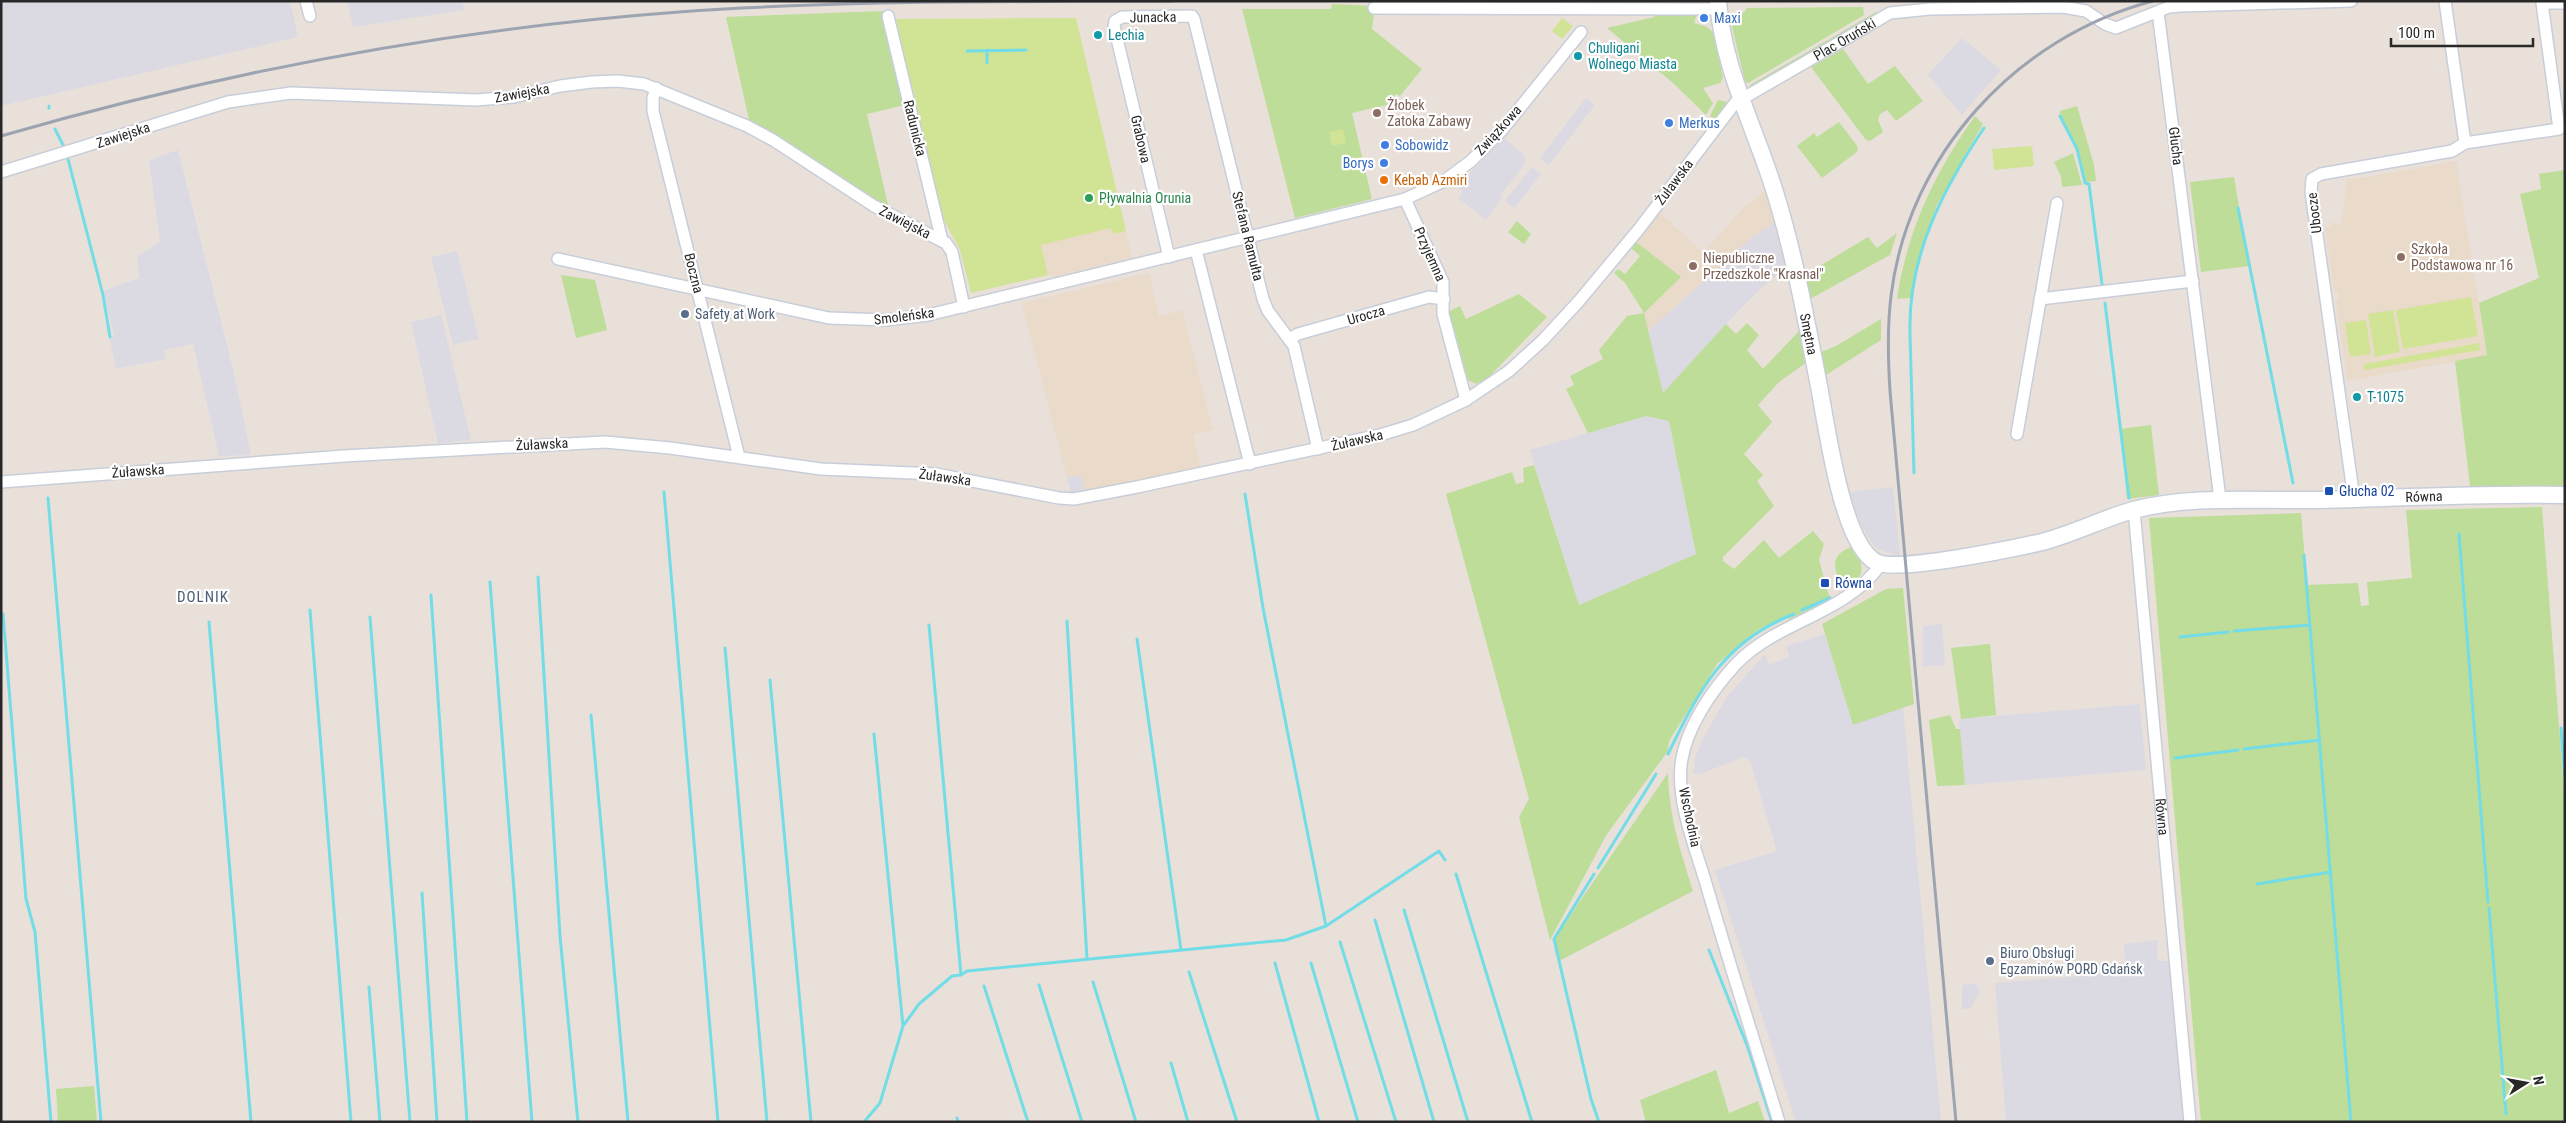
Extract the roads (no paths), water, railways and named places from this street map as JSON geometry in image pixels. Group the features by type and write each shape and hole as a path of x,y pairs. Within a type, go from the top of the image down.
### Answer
{"street":[{"path":"306,1 310,16"},
{"path":"2158,12 2181,6 2351,1"},
{"path":"2445,1 2465,143"},
{"name":"Ubocze","path":"2354,499 2312,179 2321,174 2452,151 2465,143 2559,128 2542,3 2565,2"},
{"path":"1374,8 1719,5 1740,98"},
{"name":"Plac Oruński","path":"1740,98 1894,12 2063,7 2086,11 2105,24 2116,28 2158,12"},
{"name":"Głucha","path":"2158,12 2220,499"},
{"name":"Radunicka","path":"888,16 942,240"},
{"name":"Junacka","path":"1115,21 1122,18 1192,16"},
{"name":"Stefana Ramułta","path":"1192,16 1265,305 1295,350 1318,449"},
{"name":"Grabowa","path":"1115,21 1114,26 1169,257"},
{"name":"Związkowa","path":"1249,238 1405,199 1444,182 1471,161 1502,130 1581,32"},
{"name":"Zawiejska","path":"1,172 220,104 260,96 325,93 454,100 486,99 514,97 560,86 607,81 636,83 656,88 747,126 773,140 874,206 942,240 952,252 964,307"},
{"name":"Boczna","path":"656,88 653,98 653,111 739,457"},
{"name":"Żuławska","path":"1,482 344,456 605,442 857,472 936,474 1059,498 1074,499 1318,449 1405,428 1466,400 1515,366 1579,301 1639,229 1740,98"},
{"name":"Smętna","path":"1740,98 1758,141 1777,198 1844,508 1863,550 1881,564"},
{"name":"Przyjemna","path":"1405,199 1443,282 1444,314 1466,400"},
{"path":"2017,434 2057,203"},
{"name":"Smoleńska","path":"558,259 630,276 698,288 847,320 914,318 1249,238"},
{"path":"1196,250 1250,464"},
{"path":"2040,300 2193,281"},
{"name":"Urocza","path":"1289,339 1298,334 1429,297 1444,299"},
{"name":"Równa","path":"1881,564 1895,565 1940,560 2042,542 2134,510 2173,503 2220,499 2354,499 2500,494 2565,496"},
{"name":"Równa","path":"2134,510 2190,1122"},
{"name":"Wschodnia","path":"1779,1122 1686,812 1681,764 1693,726 1703,705 1738,662 1765,640 1841,601 1859,589 1881,564"}],"waterway":[{"path":"987,50 987,63"},
{"path":"967,51 1026,50"},
{"path":"2060,116 2077,149 2085,183 2089,184 2102,284"},
{"path":"1910,332 1911,304 1915,277 1931,224 1955,175 1984,128"},
{"path":"55,129 65,149"},
{"path":"68,159 103,295 110,337"},
{"path":"2238,208 2293,483"},
{"path":"2105,303 2129,498"},
{"path":"1910,334 1914,473"},
{"path":"664,492 718,1122"},
{"path":"1245,494 1263,608 1326,926"},
{"path":"48,498 101,1122"},
{"path":"2459,534 2488,902"},
{"path":"2304,555 2351,1122"},
{"path":"538,577 560,936 578,1122"},
{"path":"490,582 532,1122"},
{"path":"431,595 467,1122"},
{"path":"1802,610 1830,598"},
{"path":"310,610 351,1122"},
{"path":"3,614 26,899 35,932 51,1122"},
{"path":"1668,754 1691,709 1716,670 1749,638 1770,625 1794,614"},
{"path":"370,617 410,1122"},
{"path":"1067,621 1087,959"},
{"path":"209,622 251,1122"},
{"path":"929,625 961,975"},
{"path":"2234,631 2310,625"},
{"path":"2180,637 2228,632"},
{"path":"1137,639 1181,950"},
{"path":"725,648 767,1122"},
{"path":"770,680 811,1122"},
{"path":"591,715 628,1122"},
{"path":"2561,728 2565,779"},
{"path":"874,734 903,1026"},
{"path":"2244,749 2320,740"},
{"path":"2175,758 2238,750"},
{"path":"1598,868 1656,774"},
{"path":"864,1122 880,1103 903,1026 919,1004 952,976 961,975 967,971 1286,940 1326,926 1439,851 1445,860"},
{"path":"2257,884 2331,872"},
{"path":"1456,874 1532,1122"},
{"path":"1594,874 1554,939 1591,1099 1599,1122"},
{"path":"422,893 437,1122"},
{"path":"2489,908 2506,1114"},
{"path":"1404,910 1468,1122"},
{"path":"1375,920 1434,1122"},
{"path":"1340,942 1396,1122"},
{"path":"1709,950 1748,1048 1772,1122"},
{"path":"1275,963 1319,1122"},
{"path":"1311,963 1358,1122"},
{"path":"1189,972 1237,1122"},
{"path":"1093,982 1136,1122"},
{"path":"1039,985 1082,1122"},
{"path":"984,986 1028,1122"},
{"path":"369,987 380,1122"},
{"path":"1171,1063 1188,1122"},
{"path":"957,1118 958,1122"}],"railway":[{"path":"1,136 168,92 337,56 507,30 593,20 679,12 803,5 926,2 1173,1"},
{"path":"1956,1122 1890,391 1888,344 1891,296 1902,244 1920,195 1945,150 1977,109 2014,73 2057,42 2103,18 2153,1"}],"place":[{"name":"Maxi","path":"1704,18"},
{"name":"Lechia","path":"1098,35"},
{"name":"Chuligani Wolnego Miasta","path":"1578,56"},
{"name":"Żłobek Zatoka Zabawy","path":"1377,113"},
{"name":"Merkus","path":"1669,123"},
{"name":"Sobowidz","path":"1385,145"},
{"name":"Borys","path":"1384,163"},
{"name":"Kebab Azmiri","path":"1384,180"},
{"name":"Pływalnia Orunia","path":"1089,198"},
{"name":"Szkoła Podstawowa nr 16","path":"2401,257"},
{"name":"Niepubliczne Przedszkole \"Krasnal\"","path":"1693,266"},
{"name":"Safety at Work","path":"685,314"},
{"name":"T-1075","path":"2357,397"},
{"name":"Głucha 02","path":"2329,491"},
{"name":"Równa","path":"1825,583"},
{"name":"Biuro Obsługi Egzaminów PORD Gdańsk","path":"1990,961"}],"district":[{"name":"DOLNIK","path":"203,597"}]}
